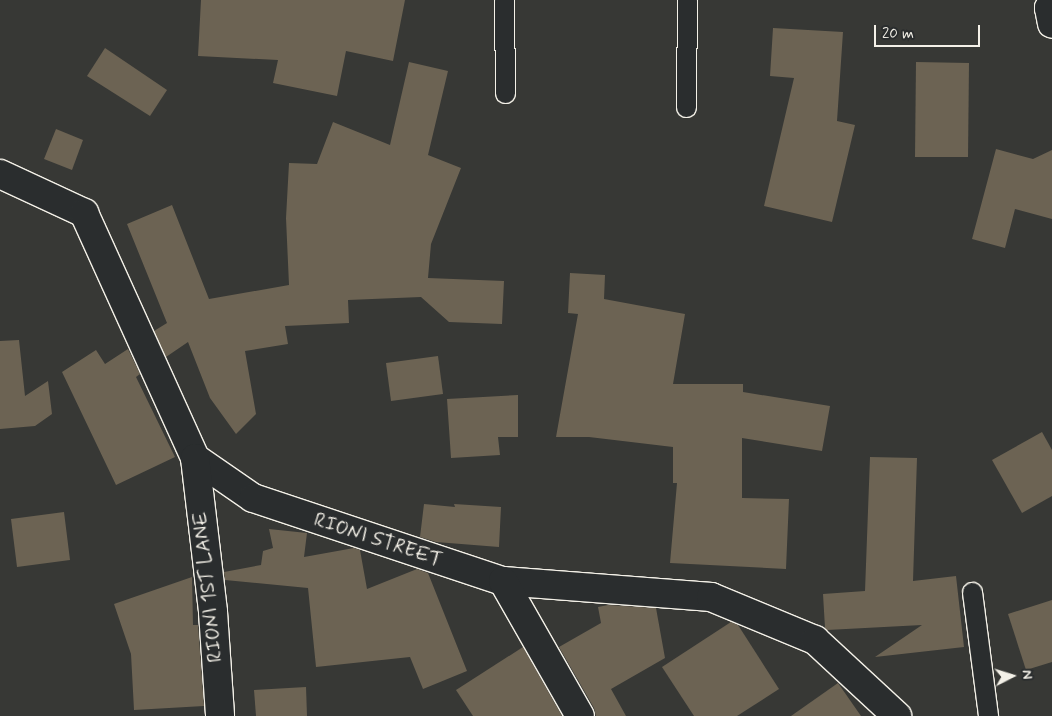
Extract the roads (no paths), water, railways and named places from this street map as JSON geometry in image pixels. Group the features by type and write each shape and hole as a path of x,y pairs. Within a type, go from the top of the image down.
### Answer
{"street":[{"path":"1052,8 1049,8 1052,24"},
{"path":"0,174 84,213 195,458"},
{"name":"RIONI STREET","path":"195,458 252,498 503,581 711,597 815,640 897,716"},
{"name":"RIONI 1ST LANE","path":"195,458 213,612 220,716"},
{"path":"503,581 580,716"}],"lane":[{"path":"504,0 505,93"},
{"path":"686,107 687,0"},
{"path":"972,592 988,716"}]}
